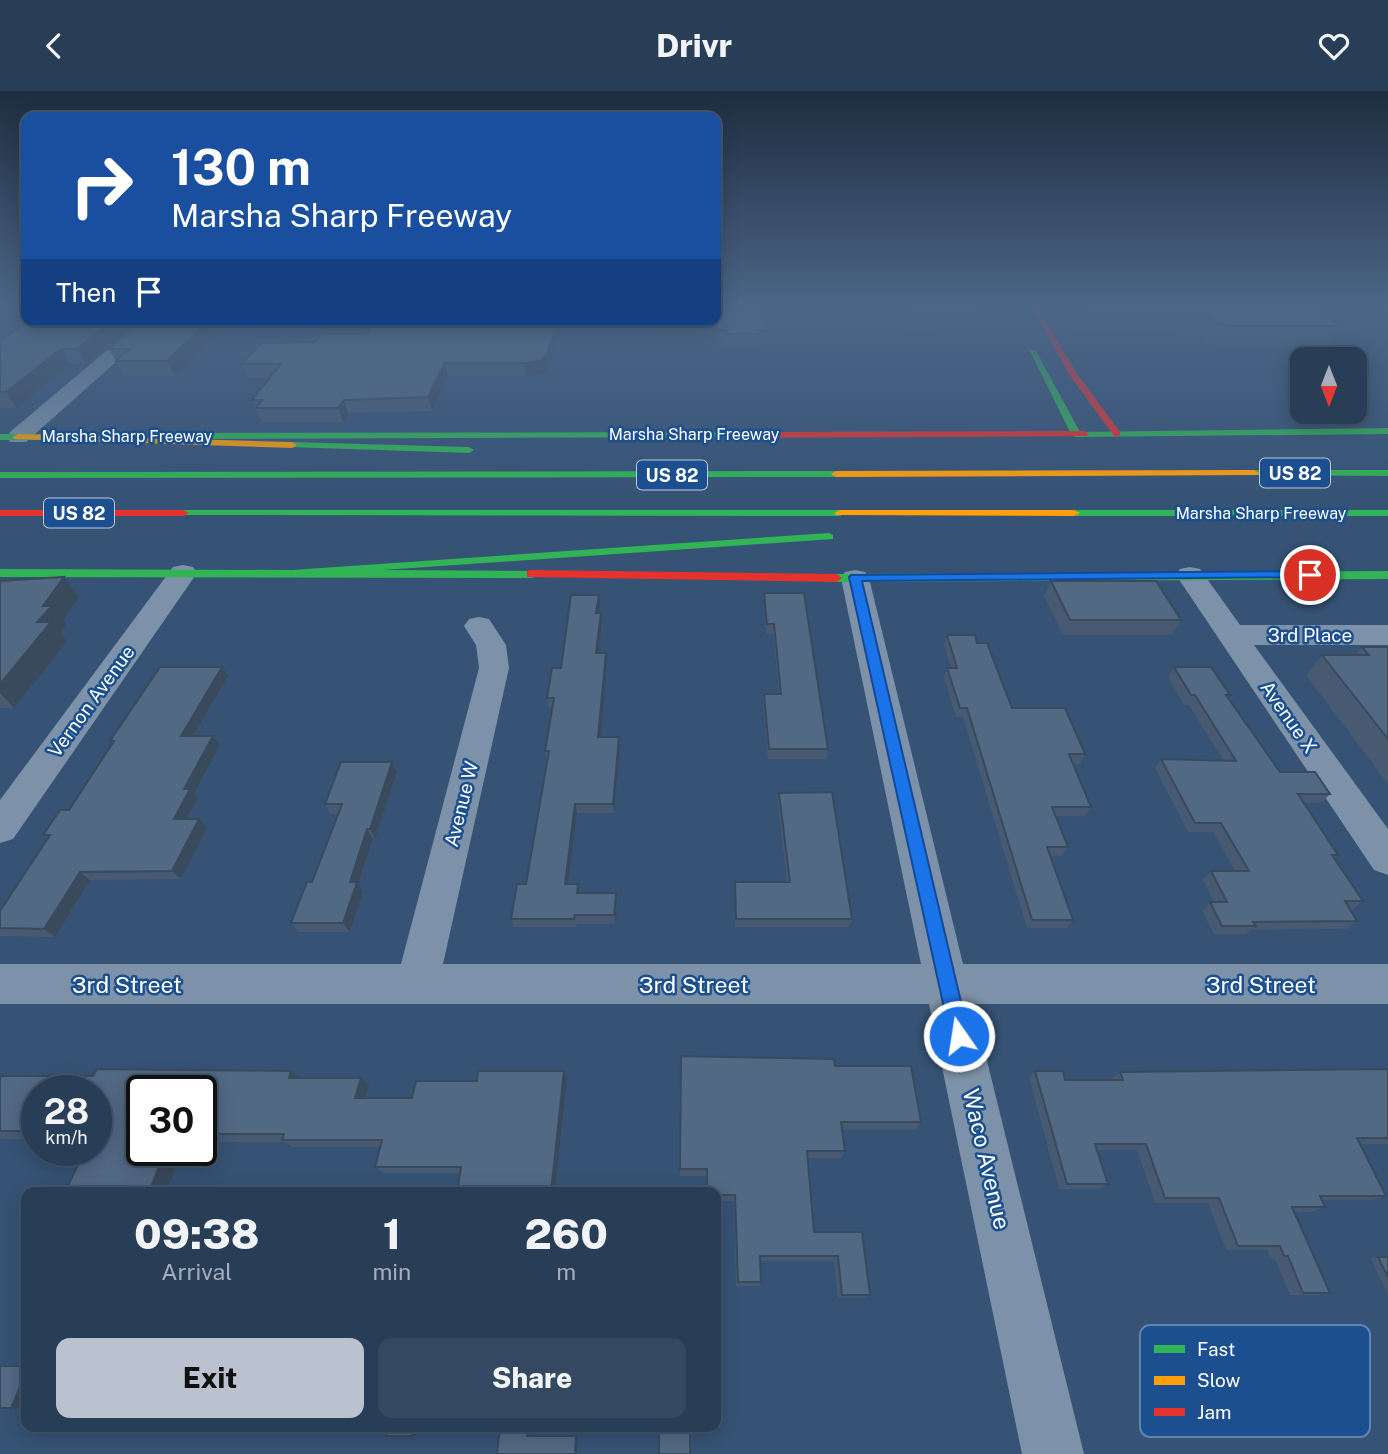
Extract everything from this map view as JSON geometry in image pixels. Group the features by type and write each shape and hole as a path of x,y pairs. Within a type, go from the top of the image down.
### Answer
{"main road":[{"path":"1043,370 1076,433"},
{"path":"1070,370 1117,433"},
{"name":"Marsha Sharp Freeway","path":"9,437 1388,431"},
{"path":"9,437 535,452"},
{"path":"752,458 1203,473"},
{"name":"US 82","path":"0,475 1388,473"},
{"name":"Marsha Sharp Freeway","path":"0,513 1388,513"},
{"path":"953,529 1204,513"},
{"path":"297,572 841,537"},
{"path":"0,573 297,572 855,577 1388,575"}],"street":[{"path":"9,437 93,370"},
{"name":"Vernon Avenue","path":"0,828 183,573"},
{"name":"Avenue X","path":"1190,575 1388,859"},
{"name":"Waco Avenue","path":"855,577 1053,1454"},
{"name":"Avenue W","path":"417,984 494,669 491,645 479,626"},
{"name":"3rd Place","path":"1232,635 1388,635"},
{"name":"3rd Street","path":"0,984 1388,984"}],"building":[{"path":"0,370 35,370 6,392 0,392"},
{"path":"276,370 442,370 428,397 344,400 338,408 256,408 262,400 252,400"},
{"path":"64,577 43,606 52,606 37,622 51,622 0,684 0,581"},
{"path":"1051,581 1156,581 1181,620 1070,620"},
{"path":"764,593 804,593 828,749 769,749 764,694 781,694 774,624 767,624"},
{"path":"571,595 599,595 596,613 601,613 596,653 606,653 598,737 619,737 613,804 575,804 565,884 578,884 577,893 616,893 614,915 575,915 574,919 511,919 517,884 526,884 549,751 545,751 554,698 547,698 552,668 561,668"},
{"path":"947,635 975,635 977,643 987,643 1012,708 1065,708 1085,754 1069,754 1091,807 1052,807 1068,847 1047,847 1073,920 1032,920 967,708 960,708 947,668 957,668"},
{"path":"1362,647 1388,647 1388,739 1322,655 1369,655"},
{"path":"160,667 222,667 181,736 213,736 184,789 190,789 174,819 199,819 172,871 80,872 44,929 0,928 0,911 50,835 43,835 60,810 69,810 114,741 110,741"},
{"path":"1174,667 1211,667 1230,695 1226,695 1280,772 1315,772 1330,794 1298,794 1338,855 1332,855 1363,901 1345,901 1357,921 1253,922 1256,926 1222,926 1210,902 1227,902 1211,871 1249,871 1221,823 1195,823 1161,759 1236,761 1195,695 1191,695"},
{"path":"341,762 392,762 350,882 357,882 343,923 291,923 307,882 312,882 342,804 325,804"},
{"path":"832,792 852,919 736,919 735,882 790,882 779,793"},
{"path":"681,1056 834,1059 835,1066 911,1066 921,1122 841,1122 845,1151 807,1151 814,1232 862,1232 870,1295 842,1295 838,1256 760,1256 761,1282 738,1282 735,1195 721,1195 721,1187 707,1187 707,1169 680,1169"},
{"path":"97,1069 291,1071 289,1078 361,1078 355,1098 412,1098 416,1081 477,1081 478,1071 564,1071 552,1187 458,1187 461,1167 375,1167 382,1140 282,1140 284,1134 217,1134 217,1075 126,1075 126,1166 160,1166 151,1187 67,1187 77,1166 112,1166 112,1075 94,1075"},
{"path":"1388,1069 1388,1138 1357,1138 1386,1196 1320,1196 1325,1207 1292,1207 1330,1293 1303,1293 1288,1256 1284,1256 1280,1246 1238,1246 1219,1198 1165,1198 1146,1144 1095,1144 1108,1184 1067,1184 1035,1071 1063,1071 1065,1080 1123,1080 1120,1072"},
{"path":"0,1076 21,1076 21,1131 0,1131"},
{"path":"1378,1257 1388,1257 1388,1277"},
{"path":"0,1366 21,1366 21,1385 11,1408 0,1408"},
{"path":"387,1432 413,1432 412,1436 386,1436"},
{"path":"499,1432 527,1432 527,1436 576,1436 575,1454 497,1454"},
{"path":"659,1432 690,1432 690,1454 659,1454"}],"traffic: fast":[{"path":"1042,370 1076,434"},
{"path":"1084,434 1388,431"},
{"path":"155,436 732,435"},
{"path":"0,437 59,437"},
{"path":"292,445 469,450"},
{"path":"1254,473 1388,473"},
{"path":"0,475 836,474"},
{"path":"183,513 840,513"},
{"path":"1074,513 1388,513"},
{"path":"297,572 829,537"},
{"path":"0,573 531,574"},
{"path":"836,578 1388,575"}],"traffic: slow":[{"path":"18,437 292,445"},
{"path":"836,474 1254,473"},
{"path":"840,513 1074,513"}],"traffic: jam":[{"path":"1070,370 1117,434"},
{"path":"732,435 1084,434"},
{"path":"0,513 183,513"},
{"path":"531,574 836,578"}],"route":[{"path":"959,1036 855,577 1310,575"}]}
